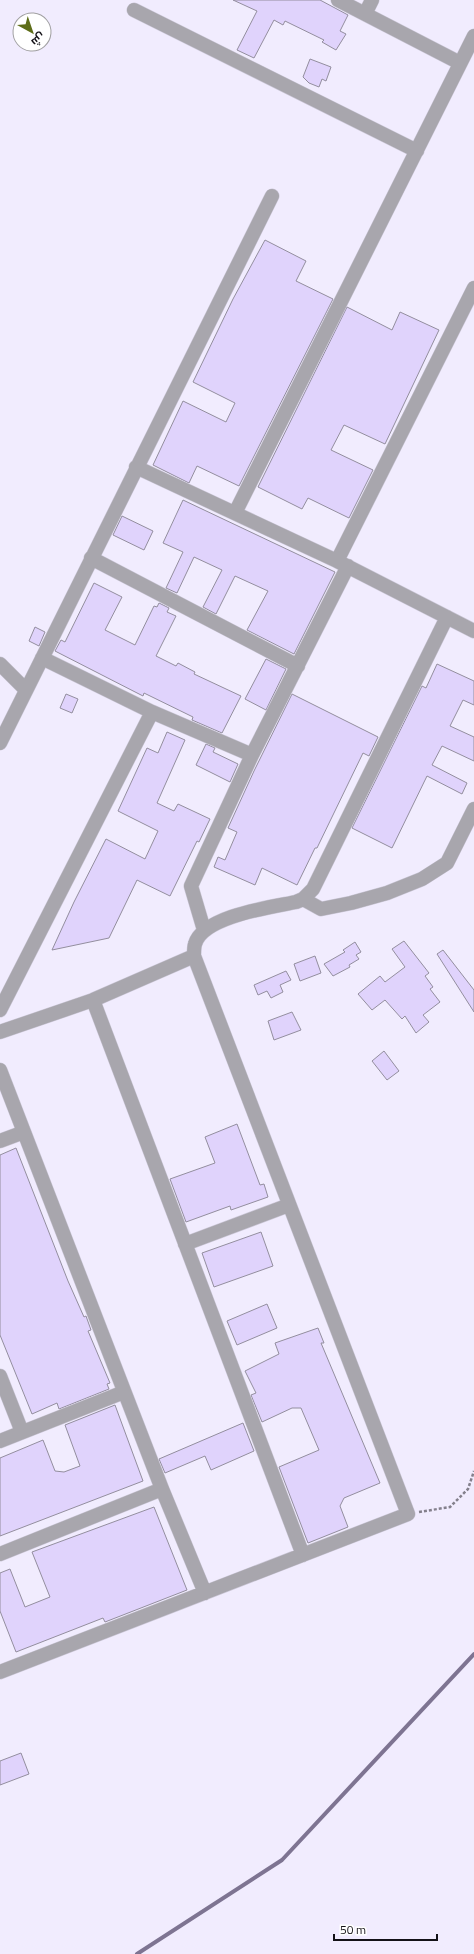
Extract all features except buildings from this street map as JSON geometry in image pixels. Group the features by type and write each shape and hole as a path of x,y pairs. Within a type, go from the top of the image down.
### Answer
{"street":[{"path":"338,0 460,63"},
{"path":"365,14 372,0"},
{"path":"134,10 416,151"},
{"path":"235,513 474,36"},
{"path":"0,743 272,196"},
{"path":"204,930 191,886 252,755 298,666 343,564 474,288"},
{"path":"136,467 343,564 474,631"},
{"path":"91,558 298,666"},
{"path":"0,1672 408,1514 194,956 195,943 204,930 235,916 303,899 313,889 447,617"},
{"path":"42,658 152,712 252,755"},
{"path":"0,664 26,690"},
{"path":"0,1010 152,712"},
{"path":"303,899 321,909 351,904 422,879 447,863 474,809"},
{"path":"0,1032 93,1000 194,956"},
{"path":"93,1000 303,1555"},
{"path":"0,1070 162,1489 205,1593"},
{"path":"0,1142 24,1132"},
{"path":"185,1244 289,1205"},
{"path":"0,1376 22,1432"},
{"path":"0,1441 124,1392"},
{"path":"0,1554 162,1489"}],"path":[{"path":"408,1514 450,1507 468,1489 474,1471"}],"waterway":[{"path":"137,1954 282,1860 474,1654"}]}
